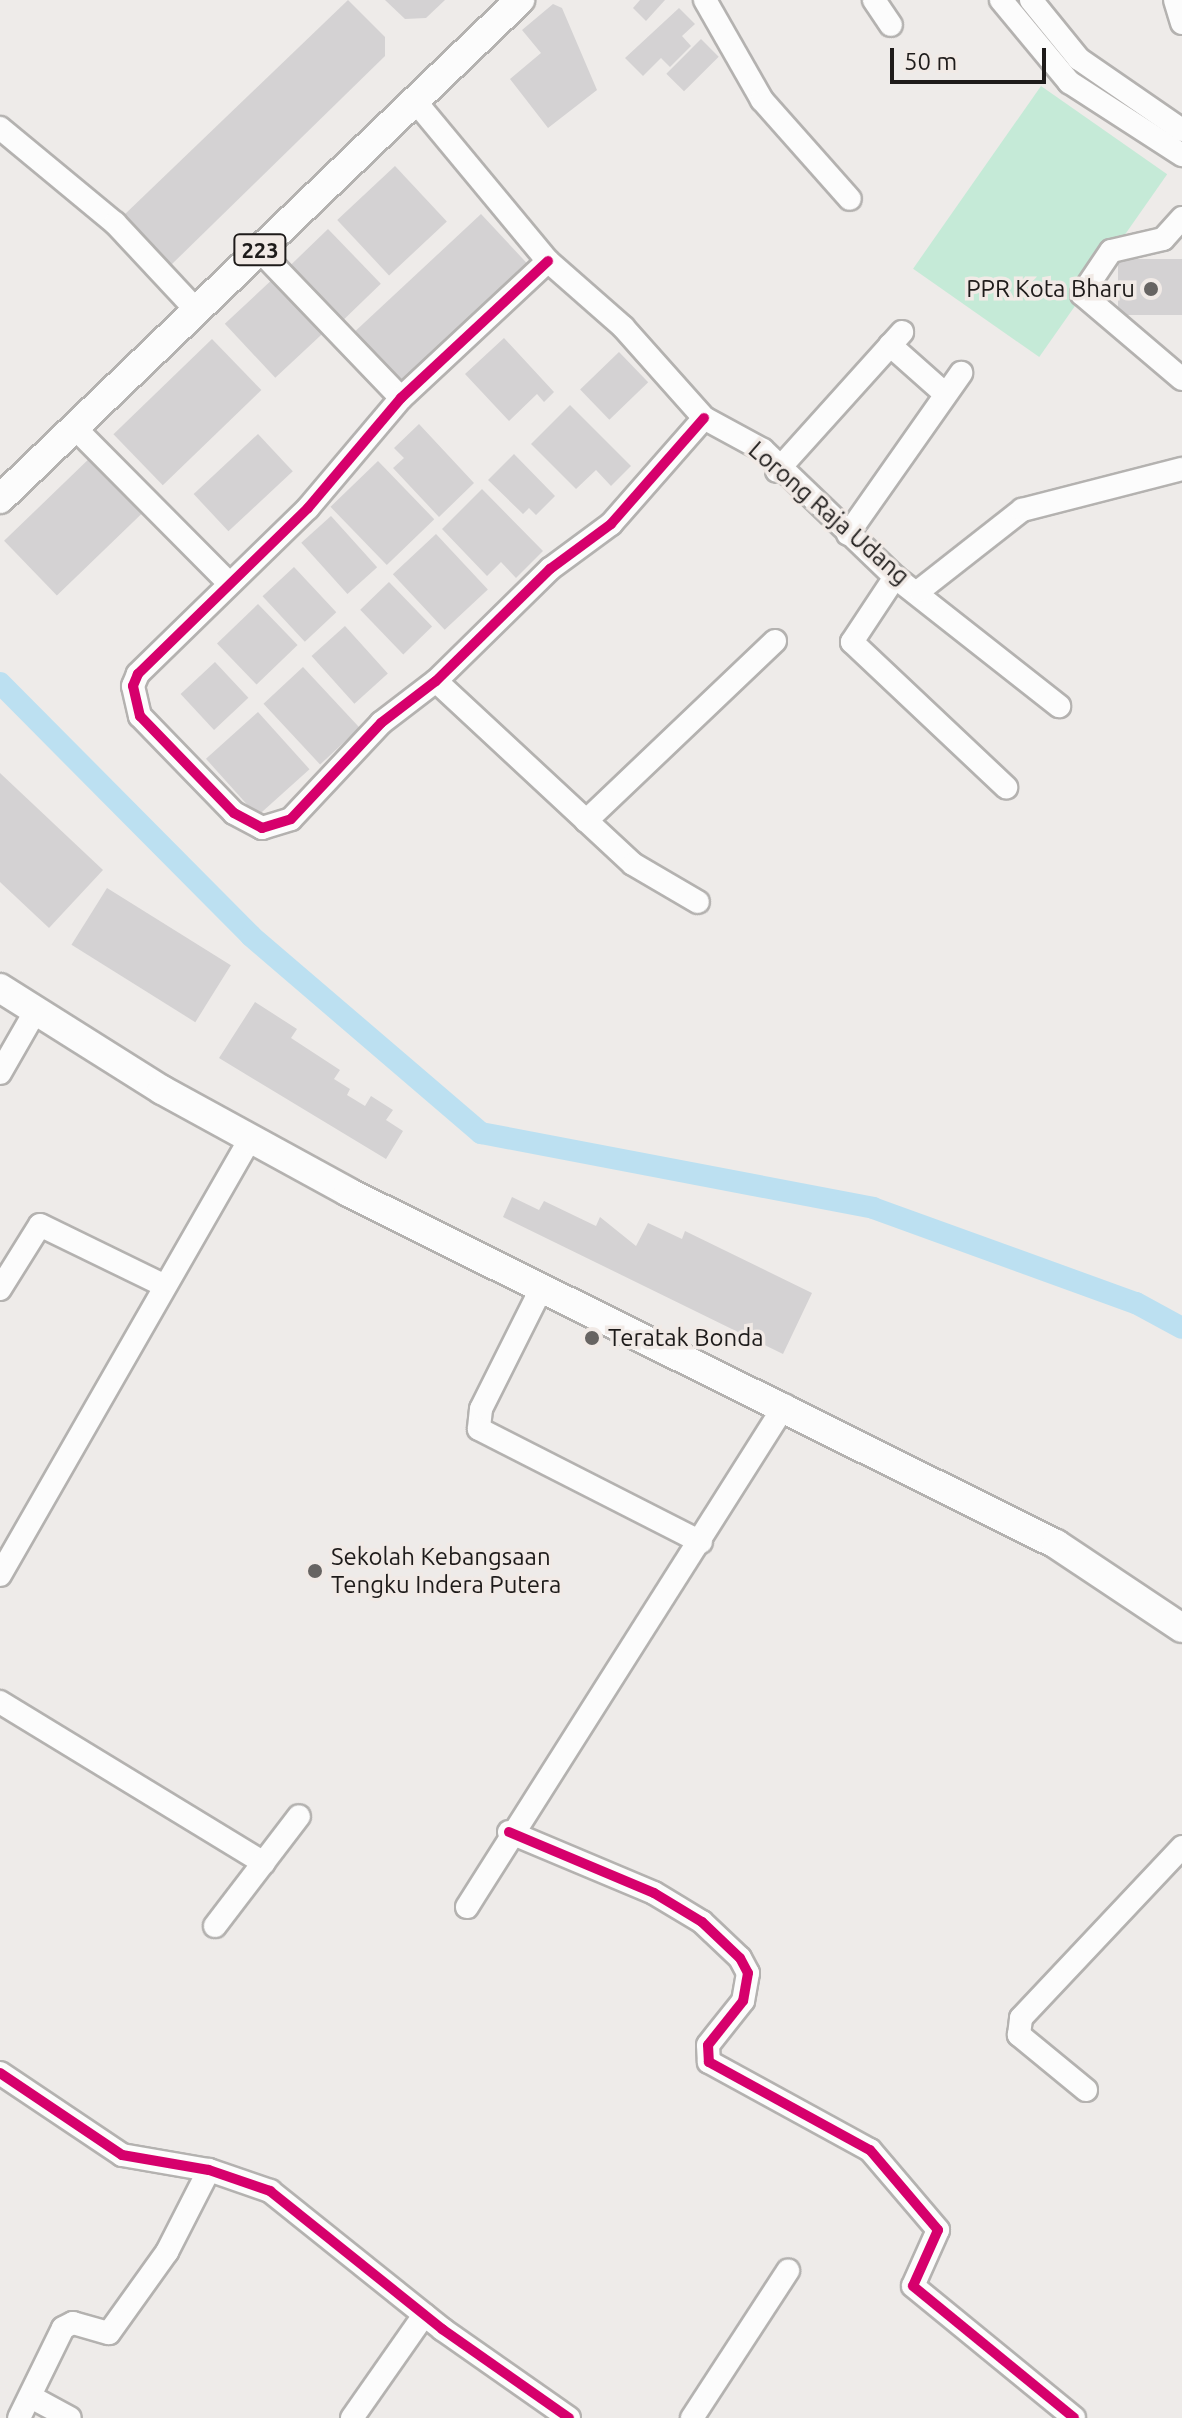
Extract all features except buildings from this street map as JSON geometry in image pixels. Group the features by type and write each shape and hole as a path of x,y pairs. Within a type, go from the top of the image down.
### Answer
{"main road":[{"name":"223","path":"0,499 520,0"},
{"path":"0,988 35,1012 250,1139 542,1287 785,1405 1056,1544 1182,1628"}],"street":[{"path":"705,0 762,100 850,199"},
{"path":"874,0 891,25"},
{"path":"1001,0 1069,82 1182,155"},
{"path":"1031,0 1079,59 1182,130"},
{"path":"1175,0 1182,23"},
{"name":"Lorong Raja Udang","path":"415,101 548,261 623,327 704,418 763,450 777,471 895,577 920,590 1059,706"},
{"path":"0,128 115,223 197,311"},
{"path":"1182,218 1163,239 1119,245 1086,280 1084,301 1182,379"},
{"path":"259,250 401,398"},
{"path":"548,261 401,398 308,508 148,660 133,686 140,716 245,822 262,828 291,819 381,723 436,681 550,569 611,524 704,418"},
{"path":"777,471 896,338 944,393"},
{"path":"848,534 944,393 961,373"},
{"path":"75,428 229,583"},
{"path":"920,590 1022,510 1182,469"},
{"path":"895,577 852,642 1006,787"},
{"path":"586,821 775,641"},
{"path":"436,681 633,864 698,902"},
{"path":"0,1073 35,1012"},
{"path":"0,1575 250,1139"},
{"path":"0,1289 40,1225 165,1286"},
{"path":"542,1287 481,1409 479,1429 701,1542"},
{"path":"467,1907 509,1832 701,1542 785,1405"},
{"path":"0,1702 264,1863"},
{"path":"215,1926 299,1816"},
{"path":"509,1832 654,1893 702,1922 740,1958 748,1973 743,2001 708,2045 709,2062 877,2157 938,2230 913,2286 1074,2418"},
{"path":"1086,2090 1019,2035 1021,2018 1182,1847"},
{"path":"0,2073 122,2155 209,2170 270,2191 424,2315 569,2418"},
{"path":"19,2418 63,2328 73,2323 109,2333 167,2252 209,2170"},
{"path":"692,2418 788,2271"},
{"path":"352,2418 424,2315"},
{"path":"31,2397 70,2418"}],"green space":[{"path":"1041,86 1167,174 1039,357 913,269"}],"waterway":[{"path":"0,683 251,936 481,1133 873,1208 1136,1303 1182,1328"}],"cycle path":[{"path":"548,261 401,398 308,508 138,674 133,686 140,716 234,813 262,828 291,819 381,723 436,681 550,569 611,524 704,418"},
{"path":"509,1832 654,1893 702,1922 740,1958 748,1973 743,2001 708,2045 709,2062 870,2150 938,2230 913,2286 1074,2418"},
{"path":"0,2073 122,2155 209,2170 270,2191 442,2329 569,2418"}],"place":[{"name":"PPR Kota Bharu","path":"1151,289"},
{"name":"Teratak Bonda","path":"592,1338"},
{"name":"Sekolah Kebangsaan Tengku Indera Putera","path":"315,1571"}]}
